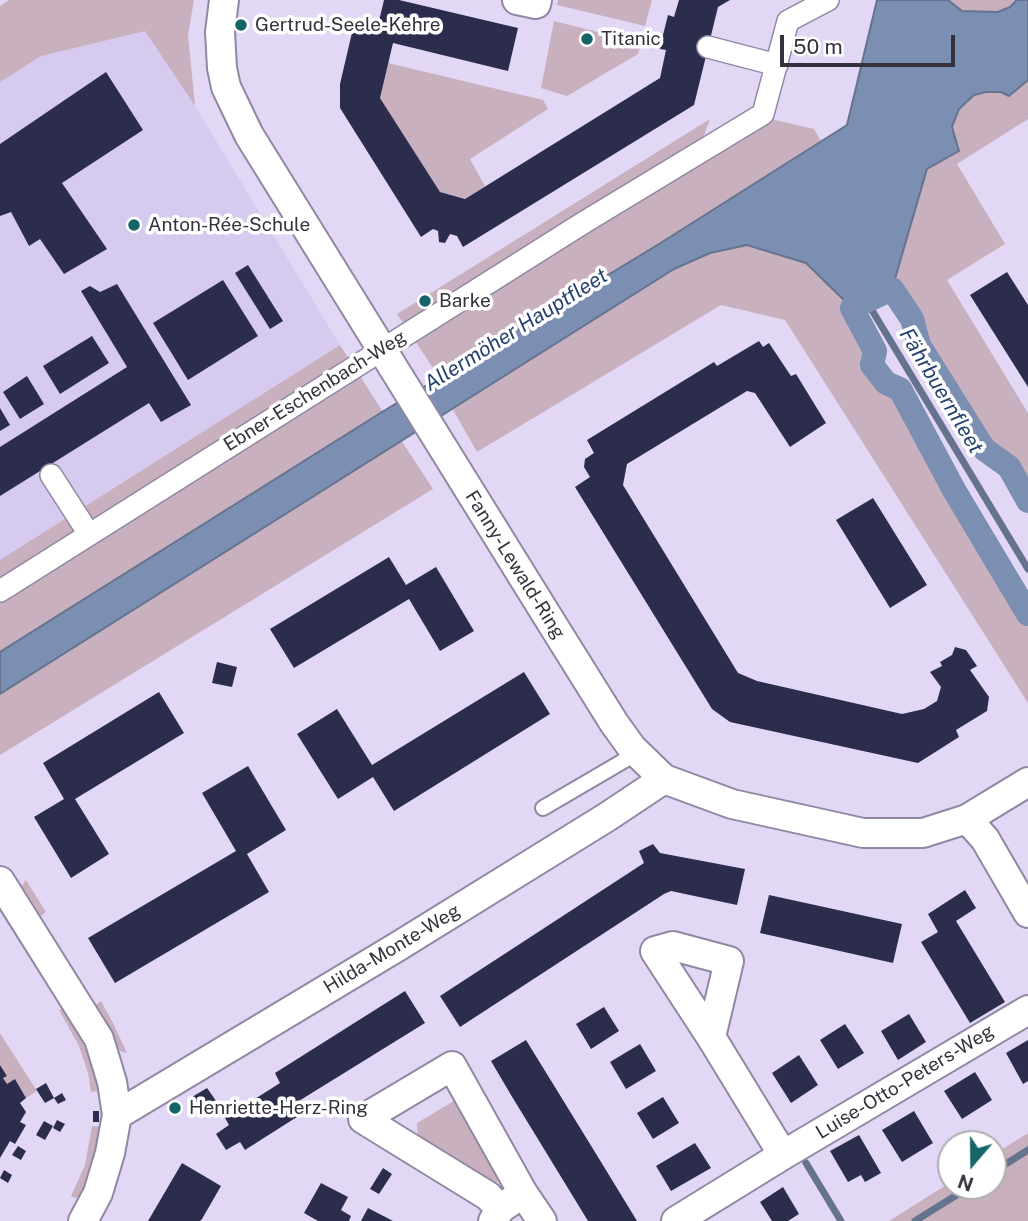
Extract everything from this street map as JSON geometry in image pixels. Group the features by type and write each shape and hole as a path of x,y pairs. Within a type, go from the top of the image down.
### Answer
{"street":[{"name":"Fanny-Lewald-Ring","path":"224,0 220,32 226,87 256,146 614,723 637,752 664,779 756,811 863,834 923,833 967,819 1028,782"},
{"path":"517,0 536,5 537,0"},
{"name":"Ebner-Eschenbach-Weg","path":"0,591 624,197 763,114 788,21 828,0"},
{"path":"708,47 777,65"},
{"path":"51,475 89,534"},
{"name":"Hilda-Monte-Weg","path":"117,1115 397,947 664,779"},
{"path":"967,819 985,839 1028,913"},
{"path":"0,881 99,1039 112,1082 117,1115 106,1171 83,1221"},
{"name":"Luise-Otto-Peters-Weg","path":"676,1221 1028,1010"},
{"path":"711,1037 783,1155"},
{"path":"523,1193 497,1215 488,1196 404,1144 354,1125 452,1066 523,1193 542,1221"},
{"path":"390,1103 404,1144"}],"lane":[{"path":"542,808 637,752"}],"shaded area":[{"path":"9,0 194,0 188,35 195,106 145,31 41,56 0,82 0,6"},
{"path":"558,0 652,0 645,26 557,5"},
{"path":"948,0 1017,0 1010,7 998,12 962,11"},
{"path":"554,21 641,43 638,54 567,96 541,88"},
{"name":"Anton-Rée-Schule","path":"145,30 195,106 340,345 0,560 0,82 41,56"},
{"path":"388,63 543,100 548,109 470,159 485,186 465,199 440,192 380,98"},
{"path":"1028,80 1028,119 957,164 1005,244 947,280 1028,413 1028,501 1009,467 984,449 919,345 912,319 892,289 927,169 953,137 952,127 959,109 974,95 1001,92 1010,96"},
{"path":"710,119 701,144 771,119 814,129 821,141 659,244 439,377 397,314"},
{"path":"747,245 806,263 852,308 875,351 872,365 886,383 900,389 954,490 1028,614 1028,703 785,320 721,305 477,452 452,408 674,269 710,253"},
{"path":"340,345 383,412 0,652 0,560"},
{"path":"401,440 433,489 0,755 0,694"},
{"path":"26,880 46,912 41,916 22,886"},
{"path":"101,1001 127,1053 120,1051 94,1006"},
{"path":"65,1008 90,1056 99,1091 91,1092 79,1046 59,1010"},
{"path":"0,1033 37,1091 26,1098 16,1080 7,1084 3,1078 7,1076 0,1065"},
{"path":"459,1098 501,1178 496,1183 490,1184 418,1142 417,1123"},
{"path":"92,1126 101,1127 99,1142 88,1180 80,1196 75,1198 71,1196 85,1165"},
{"path":"1028,1133 1028,1221 889,1221 937,1191 937,1200 1007,1200 1007,1146"}],"water":[{"path":"877,0 948,0 962,11 998,12 1010,7 1017,0 1028,0 1028,80 1009,96 1001,92 974,95 959,109 952,127 959,151 927,169 892,289 852,308 806,263 747,245 710,253 674,269 0,694 0,652 847,125"}],"building":[{"path":"384,0 399,0 518,28 508,71 393,43 380,98 440,192 465,199 660,78 666,50 660,49 663,35 668,15 674,17 679,0 730,0 718,7 694,105 463,247 457,236 450,234 445,243 439,242 438,231 433,229 421,237 340,108 340,84 354,24 377,29"},
{"path":"106,72 143,130 62,183 107,249 64,274 40,239 29,246 11,212 0,216 0,144"},
{"path":"248,265 283,321 270,329 235,273"},
{"path":"1007,272 1028,305 1028,387 970,295"},
{"path":"223,280 258,336 188,380 153,323"},
{"path":"117,284 191,405 161,422 149,403 0,496 0,447 127,367 81,291 90,286 100,292"},
{"path":"92,336 109,363 60,394 43,366"},
{"path":"759,341 763,347 769,343 791,376 796,374 826,423 790,447 755,393 747,391 627,464 623,485 738,673 757,681 902,714 924,709 937,701 941,687 930,672 942,666 940,662 952,655 955,647 966,650 977,666 970,670 989,697 987,711 956,730 959,737 918,763 730,722 712,709 575,487 590,477 584,467 585,459 594,453 587,440 714,362 717,366"},
{"path":"27,376 44,404 20,419 3,392"},
{"path":"0,408 10,425 0,431"},
{"path":"873,498 927,585 890,608 836,520"},
{"path":"389,557 406,585 436,567 474,631 440,651 409,599 294,668 270,629"},
{"path":"217,662 237,667 232,687 212,683"},
{"path":"524,672 550,714 394,811 373,777 338,799 297,734 337,709 372,765"},
{"path":"159,692 184,733 75,799 109,854 71,878 34,817 64,799 43,763"},
{"path":"248,766 286,830 247,854 269,892 115,983 88,938 236,851 202,793"},
{"path":"653,844 660,853 745,869 737,905 671,891 664,894 460,1027 440,996 644,863 639,851"},
{"path":"965,890 976,908 956,921 1005,1002 970,1023 921,942 938,932 928,914"},
{"path":"769,895 902,924 893,963 760,933"},
{"path":"405,991 425,1023 294,1104 300,1115 245,1150 240,1142 226,1150 216,1134 229,1125 225,1118 280,1083 275,1073"},
{"path":"604,1007 619,1031 591,1049 576,1024"},
{"path":"909,1014 926,1042 898,1060 881,1031"},
{"path":"845,1024 864,1053 838,1069 820,1040"},
{"path":"526,1040 637,1221 588,1221 491,1061"},
{"path":"1028,1040 1028,1081 1023,1084 1006,1053"},
{"path":"640,1044 656,1071 626,1089 610,1062"},
{"path":"799,1055 818,1085 791,1103 772,1073"},
{"path":"0,1065 7,1076 3,1078 7,1084 15,1079 26,1098 20,1103 26,1112 20,1122 26,1125 15,1144 10,1141 0,1158"},
{"path":"975,1072 992,1100 962,1119 944,1091"},
{"path":"46,1083 54,1098 45,1103 36,1089"},
{"path":"207,1088 219,1105 204,1114 192,1097"},
{"path":"62,1093 66,1100 58,1104 54,1098"},
{"path":"663,1097 679,1123 653,1139 637,1113"},
{"path":"93,1111 99,1111 99,1122 93,1122"},
{"path":"914,1111 933,1143 902,1162 882,1130"},
{"path":"57,1120 65,1124 60,1132 53,1128"},
{"path":"44,1121 53,1126 45,1140 36,1135"},
{"path":"859,1135 881,1173 865,1182 861,1175 848,1182 830,1151"},
{"path":"695,1143 711,1168 671,1191 656,1166"},
{"path":"18,1146 26,1151 21,1160 12,1155"},
{"path":"182,1163 221,1186 202,1219 148,1221"},
{"path":"383,1168 392,1174 379,1194 370,1189"},
{"path":"4,1170 12,1175 8,1183 0,1178"},
{"path":"321,1183 348,1197 341,1210 351,1216 349,1221 318,1221 304,1213"},
{"path":"783,1187 799,1214 788,1221 772,1221 760,1202"},
{"path":"368,1208 393,1221 361,1221"}],"waterway":[{"path":"1028,501 1009,467 984,449 919,345 912,319 892,289 852,308 875,351 872,365 886,383 900,389 954,490 1028,614"},
{"name":"Fährbuernfleet","path":"864,297 1028,569"},
{"path":"1007,1163 1028,1150"},
{"path":"806,1163 841,1221"},
{"path":"915,1221 949,1200"}],"place":[{"name":"Gertrud-Seele-Kehre","path":"241,25"},
{"name":"Titanic","path":"587,39"},
{"name":"Anton-Rée-Schule","path":"134,225"},
{"name":"Barke","path":"425,301"},
{"name":"Henriette-Herz-Ring","path":"175,1108"}],"water label":[{"name":"Allermöher Hauptfleet","path":"516,330"}]}
